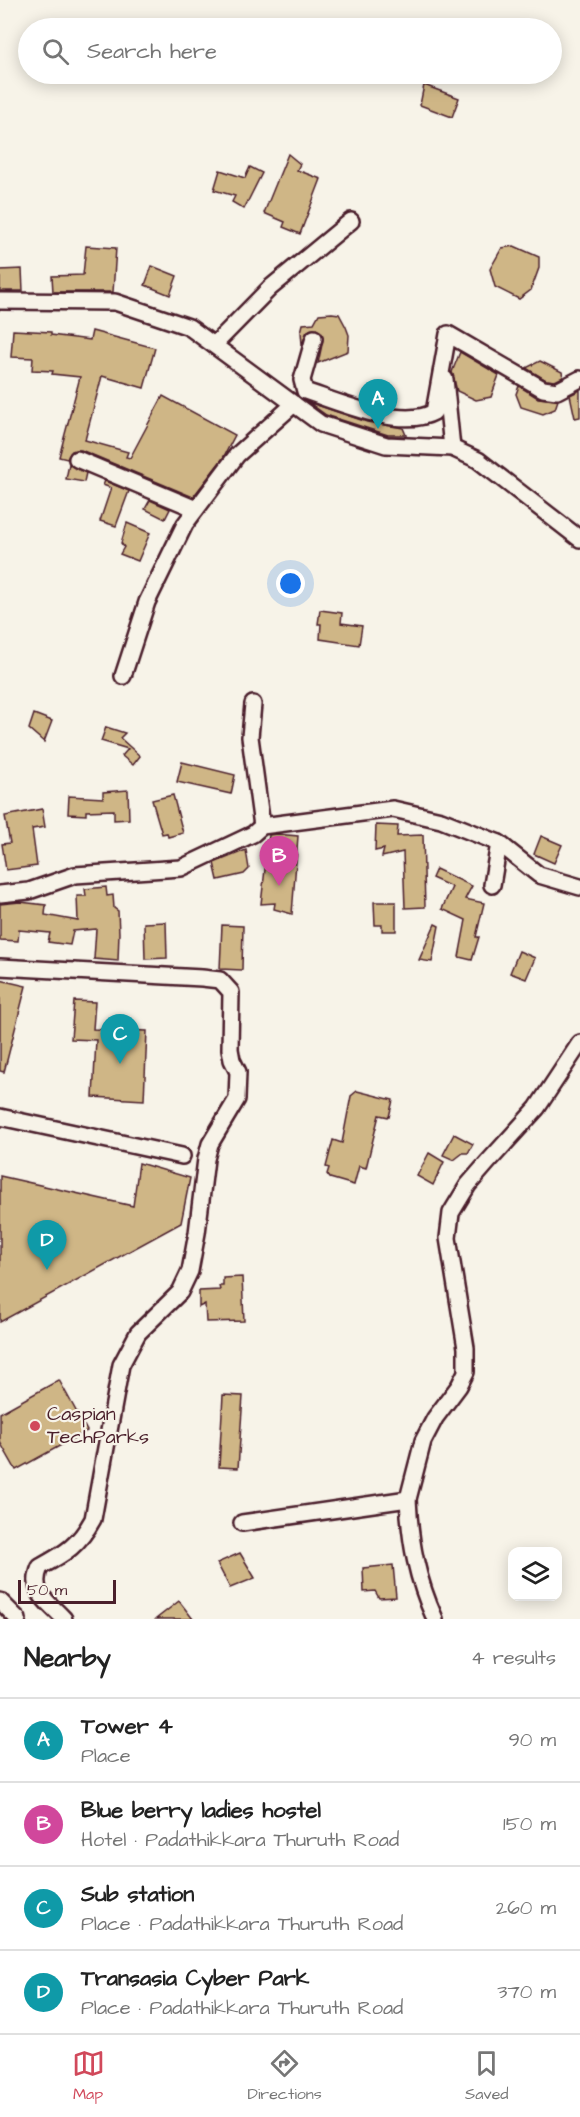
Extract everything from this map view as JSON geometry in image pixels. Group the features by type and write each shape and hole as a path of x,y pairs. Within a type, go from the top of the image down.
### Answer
{"street":[{"path":"214,345 270,288 351,221"},
{"path":"0,301 115,302 189,327 321,424 386,445 452,448 478,460 580,539"},
{"path":"314,338 302,380 305,391 387,417 426,416 434,412 448,333 543,390 557,391 580,379"},
{"path":"446,379 452,448"},
{"path":"123,676 147,602 185,524 237,455 294,404"},
{"path":"77,459 196,509"},
{"path":"253,704 250,737 262,826"},
{"path":"0,894 29,891 75,875 181,868 253,834 262,826 393,809 441,820 499,843 539,875 580,887"},
{"path":"492,885 499,843"},
{"path":"0,967 202,978 220,980 231,992 230,1049 232,1060 238,1071 237,1099 210,1144 190,1271 180,1292 138,1333 121,1365 93,1519 82,1538 60,1557 40,1567 35,1582 36,1589 64,1619"},
{"path":"435,1619 415,1563 410,1534 408,1499 423,1441 435,1418 459,1386 466,1372 466,1348 448,1238 451,1213 475,1177 537,1108 580,1042"},
{"path":"0,1117 182,1156"},
{"path":"242,1522 408,1499"},
{"path":"0,1601 18,1619"}],"building":[{"path":"424,85 459,98 452,117 420,105"},
{"path":"288,154 300,164 297,170 321,179 300,234 283,227 285,222 264,213"},
{"path":"250,167 262,173 244,209 232,202 235,196 214,190 220,170 245,178"},
{"path":"86,246 116,248 113,292 53,292 52,276 83,275"},
{"path":"514,246 539,257 539,268 531,290 519,299 495,287 490,269 502,248"},
{"path":"152,266 177,276 170,295 145,285"},
{"path":"22,269 23,291 0,291 0,270"},
{"path":"319,314 339,314 346,327 349,335 348,351 318,363 323,340 321,332 316,329 308,331 302,344 303,324 314,323"},
{"path":"13,330 51,332 51,335 90,340 92,331 155,348 144,388 102,376 85,440 128,452 126,457 130,458 163,396 235,435 223,458 193,497 81,450 72,451 67,459 59,457 80,377 52,374 53,371 32,370 33,358 11,357"},
{"path":"460,352 499,375 491,397 476,400 457,391 452,372"},
{"path":"540,361 562,372 563,377 555,381 546,380 526,368"},
{"path":"519,386 538,398 558,400 555,409 543,414 521,407 516,394"},
{"path":"580,390 580,417 575,418 570,395"},
{"path":"308,402 367,422 403,428 406,435 388,435 326,415"},
{"path":"69,464 86,473 84,482 66,479"},
{"path":"105,481 129,491 116,526 100,521 111,488 103,485"},
{"path":"150,500 170,509 165,519 145,509"},
{"path":"127,523 150,533 138,561 120,554 124,547 121,543"},
{"path":"320,610 342,613 341,623 362,626 359,645 320,639 321,624 318,624"},
{"path":"34,714 52,721 44,742 29,729"},
{"path":"106,727 125,733 120,738 140,756 133,765 122,756 128,749 101,741"},
{"path":"182,762 235,775 231,794 177,782"},
{"path":"128,790 129,819 114,820 114,810 86,811 86,815 68,814 69,796 103,798 103,792"},
{"path":"173,795 183,833 168,837 167,833 162,834 152,800"},
{"path":"42,809 45,827 32,829 37,866 6,870 2,844 10,843 5,816"},
{"path":"376,825 398,826 397,836 423,835 425,907 405,908 403,852 382,857 384,849 375,851"},
{"path":"269,835 298,836 292,914 274,909 275,903 261,904"},
{"path":"541,836 562,845 554,863 534,854"},
{"path":"246,850 249,869 244,874 218,880 214,863"},
{"path":"436,869 472,886 465,899 484,903 476,937 479,937 472,960 459,957 466,920 442,909 452,887 432,878"},
{"path":"106,887 107,896 113,895 114,908 118,911 118,961 94,959 96,929 73,931 70,945 48,942 50,933 19,930 18,941 0,940 0,904 20,902 46,905 45,915 78,921 77,896 86,896 85,889"},
{"path":"374,902 396,902 396,931 382,931 382,925 375,925"},
{"path":"166,922 167,958 145,959 144,923"},
{"path":"435,924 439,926 432,962 419,960"},
{"path":"222,925 243,926 242,970 220,969"},
{"path":"519,951 535,958 526,979 510,973"},
{"path":"0,980 26,986 4,1072 0,1071"},
{"path":"74,1001 95,1002 93,1029 147,1031 144,1100 93,1097 96,1040 71,1039"},
{"path":"357,1091 393,1100 389,1117 379,1115 366,1168 359,1166 354,1185 330,1178 327,1174 329,1168 326,1167 333,1140 342,1143 351,1096"},
{"path":"454,1134 473,1144 468,1153 463,1153 454,1160 443,1155"},
{"path":"429,1153 444,1162 433,1185 417,1176"},
{"path":"139,1163 190,1178 181,1223 0,1322 0,1176 133,1206"},
{"path":"242,1277 244,1321 206,1322 205,1304 199,1307 199,1291 220,1290 219,1286 223,1286 223,1278"},
{"path":"59,1380 87,1431 16,1470 0,1442 0,1413"},
{"path":"223,1395 243,1396 238,1468 219,1467"},
{"path":"240,1553 255,1578 230,1588 217,1563"},
{"path":"393,1565 396,1597 379,1598 375,1591 364,1592 363,1568"},
{"path":"179,1601 193,1619 156,1619"}],"place":[{"name":"Tower 4","path":"378,429"},
{"name":"Blue berry ladies hostel","path":"279,886"},
{"name":"Sub station","path":"120,1064"},
{"name":"Transasia Cyber Park","path":"47,1270"},
{"name":"Caspian TechParks","path":"35,1426"}]}
